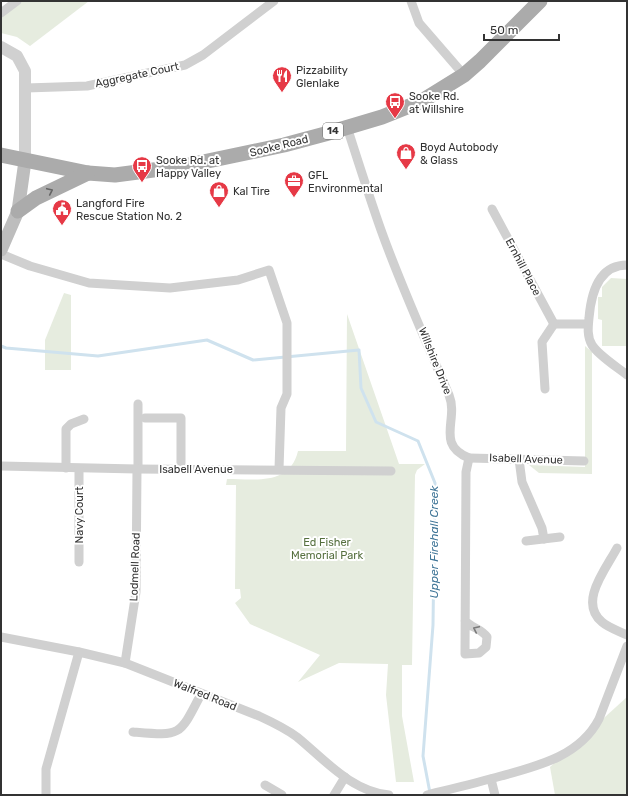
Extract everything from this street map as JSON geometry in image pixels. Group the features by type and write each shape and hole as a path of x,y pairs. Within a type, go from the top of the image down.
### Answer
{"main road":[{"name":"Sooke Road","path":"1,155 88,173 115,175 184,166 284,145 382,117 422,101 464,75 540,1"},
{"path":"1,250 18,211 26,161"},
{"path":"18,211 36,198 88,173"}],"street":[{"path":"1,13 17,1"},
{"name":"Aggregate Court","path":"26,88 87,86 185,65 203,55 274,1"},
{"path":"411,1 419,24 464,75"},
{"path":"1,47 12,52 20,60 25,71 26,161"},
{"name":"Willshire Drive","path":"347,127 381,231 451,401 450,441 453,448 460,454 469,458"},
{"name":"Ernhill Place","path":"492,209 554,324"},
{"path":"1,254 30,266 89,283 170,288 238,280 269,270 287,323 287,394 281,408 279,469"},
{"path":"627,264 619,265 603,273 592,294 588,324 588,336 594,349 627,375"},
{"path":"546,389 542,342 554,324 588,324"},
{"name":"Lodmell Road","path":"125,664 136,592 138,404"},
{"path":"145,418 181,418 181,469"},
{"path":"66,468 66,429 71,424 84,419"},
{"path":"465,621 466,472 469,458"},
{"name":"Isabell Avenue","path":"469,458 584,461"},
{"path":"519,459 522,482 542,528 544,539"},
{"name":"Isabell Avenue","path":"1,466 137,469 391,471"},
{"name":"Navy Court","path":"79,468 79,562"},
{"path":"526,541 560,537"},
{"path":"617,548 592,593 593,610 602,622 627,635"},
{"name":"Walfred Road","path":"1,637 79,652 125,664 259,716 288,730 345,777 369,790 389,795"},
{"path":"426,795 541,765 567,753 587,736 599,719 627,646"},
{"path":"46,795 46,769 79,652"},
{"path":"133,732 165,735 176,733 184,726 201,694"},
{"path":"334,795 345,777"},
{"path":"491,779 495,795"},
{"path":"265,785 282,795"}],"green space":[{"path":"21,1 89,1 30,46 17,37 1,33 1,16"},
{"path":"611,278 627,279 627,346 602,346 602,320 598,319 598,297 602,297 602,287"},
{"path":"64,293 71,295 71,370 45,370 45,340"},
{"name":"Ed Fisher Memorial Park","path":"347,314 399,464 425,464 417,470 415,475 412,665 402,665 402,716 414,782 396,782 386,695 388,664 339,663 298,682 320,655 250,624 235,603 241,598 240,589 235,589 236,485 226,485 227,479 248,480 270,478 279,475 287,470 294,462 298,451 346,451"},
{"path":"585,346 592,352 592,474 539,473 529,465 585,467"},
{"path":"627,697 627,795 555,795 550,767"}],"waterway":[{"name":"Upper Firehall Creek","path":"1,346 6,348 98,356 207,340 253,360 359,350 361,388 376,422 418,441 435,483 433,625 423,756 430,793"}],"place":[{"name":"Pizzability Glenlake","path":"282,93"},
{"name":"Sooke Rd. at Willshire","path":"395,119"},
{"name":"Boyd Autobody & Glass","path":"406,170"},
{"name":"Sooke Rd. at Happy Valley","path":"142,183"},
{"name":"GFL Environmental","path":"294,198"},
{"name":"Kal Tire","path":"219,208"},
{"name":"Langford Fire Rescue Station No. 2","path":"62,226"}]}
